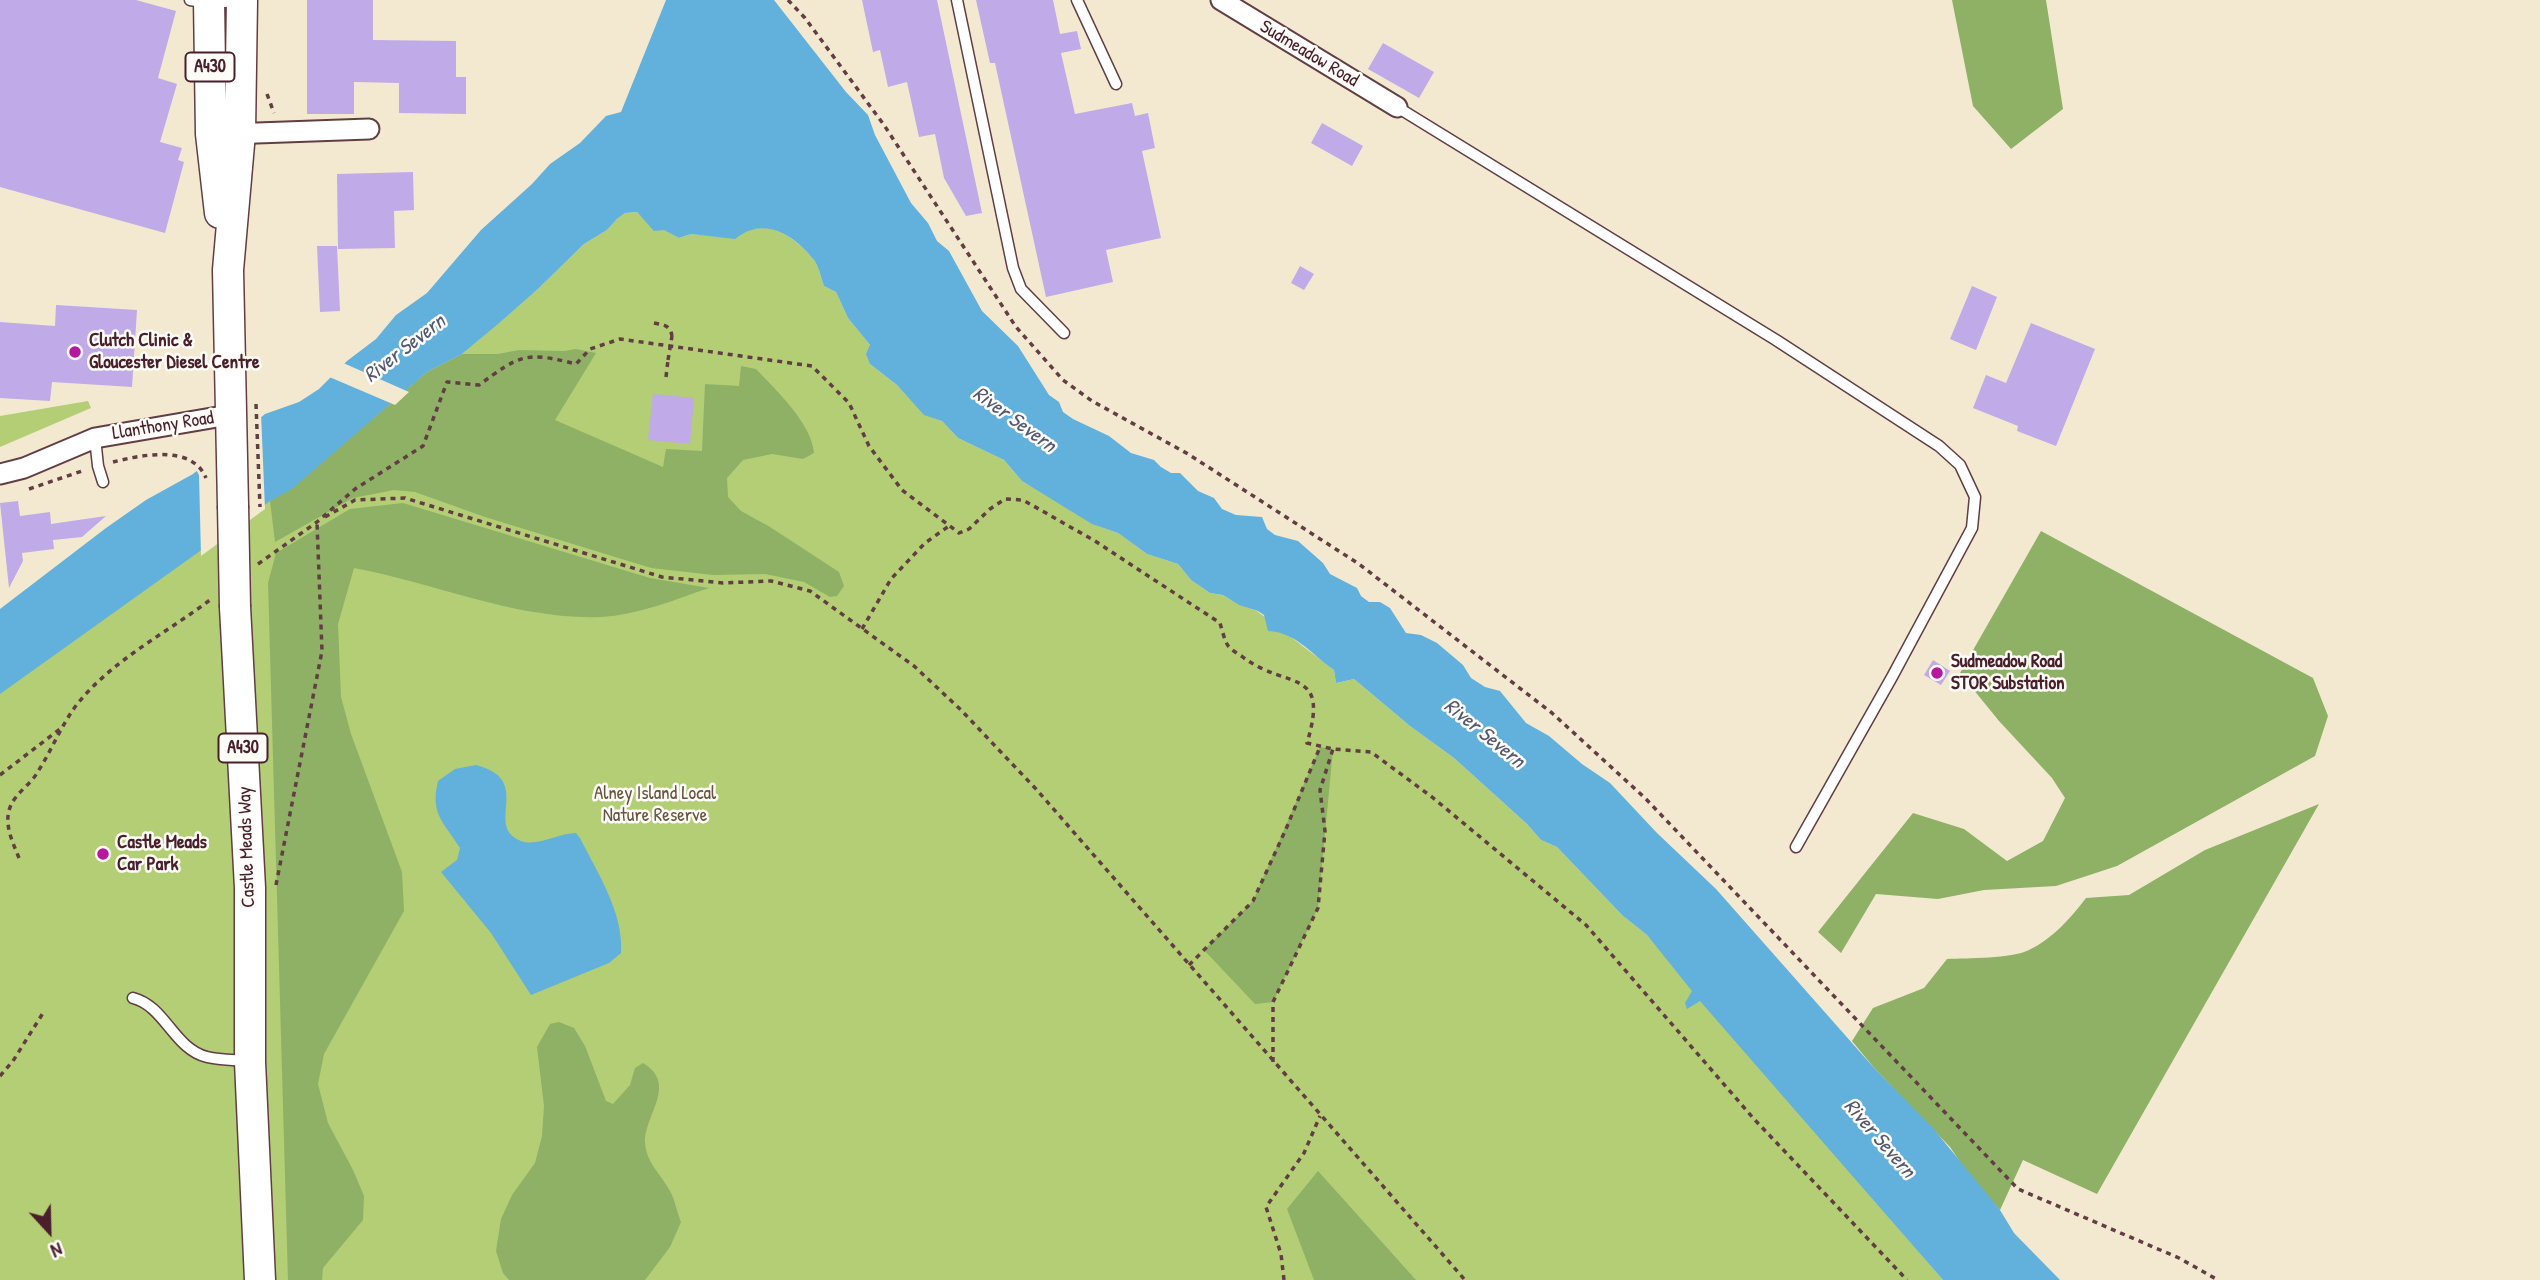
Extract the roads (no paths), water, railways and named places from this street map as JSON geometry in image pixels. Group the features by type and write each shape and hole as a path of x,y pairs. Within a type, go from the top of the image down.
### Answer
{"main road":[{"name":"Llanthony Road","path":"203,1 225,134 228,270 239,413"},
{"name":"Llanthony Road","path":"225,134 242,1"},
{"name":"Castle Meads Way","path":"239,413 225,602 250,888 250,1062 260,1280"}],"street":[{"name":"Sudmeadow Road","path":"1222,0 1397,107"},
{"path":"225,134 369,129"},
{"name":"Llanthony Road","path":"0,474 24,468 95,438 239,413"}],"lane":[{"path":"957,0 1013,268 1021,289 1064,334"},
{"path":"1077,0 1116,83"},
{"path":"203,1 242,1"},
{"path":"1397,107 1776,340 1939,446 1960,465 1975,497 1972,528 1892,677 1796,846"},
{"path":"95,438 103,482"},
{"path":"133,998 149,1004 176,1038 205,1057 250,1062"}],"water":[{"name":"River Severn","path":"666,0 774,0 846,92 868,115 875,135 911,203 928,223 937,241 949,251 982,311 1018,346 1049,395 1059,402 1063,412 1109,436 1131,453 1154,460 1171,473 1180,473 1198,491 1214,498 1222,509 1236,515 1262,517 1267,529 1275,535 1298,541 1323,563 1330,574 1357,588 1361,596 1369,602 1380,602 1390,608 1406,633 1421,635 1437,643 1463,665 1471,678 1485,687 1500,691 1526,723 1549,736 1610,783 1657,833 1716,889 1875,1069 1932,1127 2000,1210 2014,1233 2060,1280 1943,1280 1700,1001 1687,1009 1685,1003 1692,991 1647,935 1622,915 1557,847 1541,840 1454,758 1410,726 1354,679 1336,683 1334,670 1303,645 1287,635 1268,631 1264,615 1223,595 1210,593 1191,580 1178,564 1147,554 1118,533 1092,524 1022,481 1004,460 958,438 942,421 924,415 897,385 870,364 866,354 870,345 848,318 836,292 824,286 814,260 797,243 778,231 757,229 735,239 691,234 679,238 664,230 654,231 637,212 625,213 607,230 584,244 538,289 462,354 427,372 292,489 270,501 0,694 0,609 146,500 193,474 265,414 299,402 319,389 347,361 376,339 396,315 427,293 481,230 550,164 580,143 606,116 621,112"},
{"path":"476,765 493,772 503,781 506,792 506,825 511,834 528,842 576,833 580,838 608,893 618,923 621,953 609,963 531,995 491,933 441,872 457,860 460,848 443,824 437,810 438,781 455,769"}],"place":[{"name":"Clutch Clinic & Gloucester Diesel Centre","path":"75,352"},
{"name":"Sudmeadow Road STOR Substation","path":"1937,673"},
{"name":"Castle Meads Car Park","path":"103,854"}],"park label":[{"name":"Alney Island Local Nature Reserve","path":"655,805"}]}
